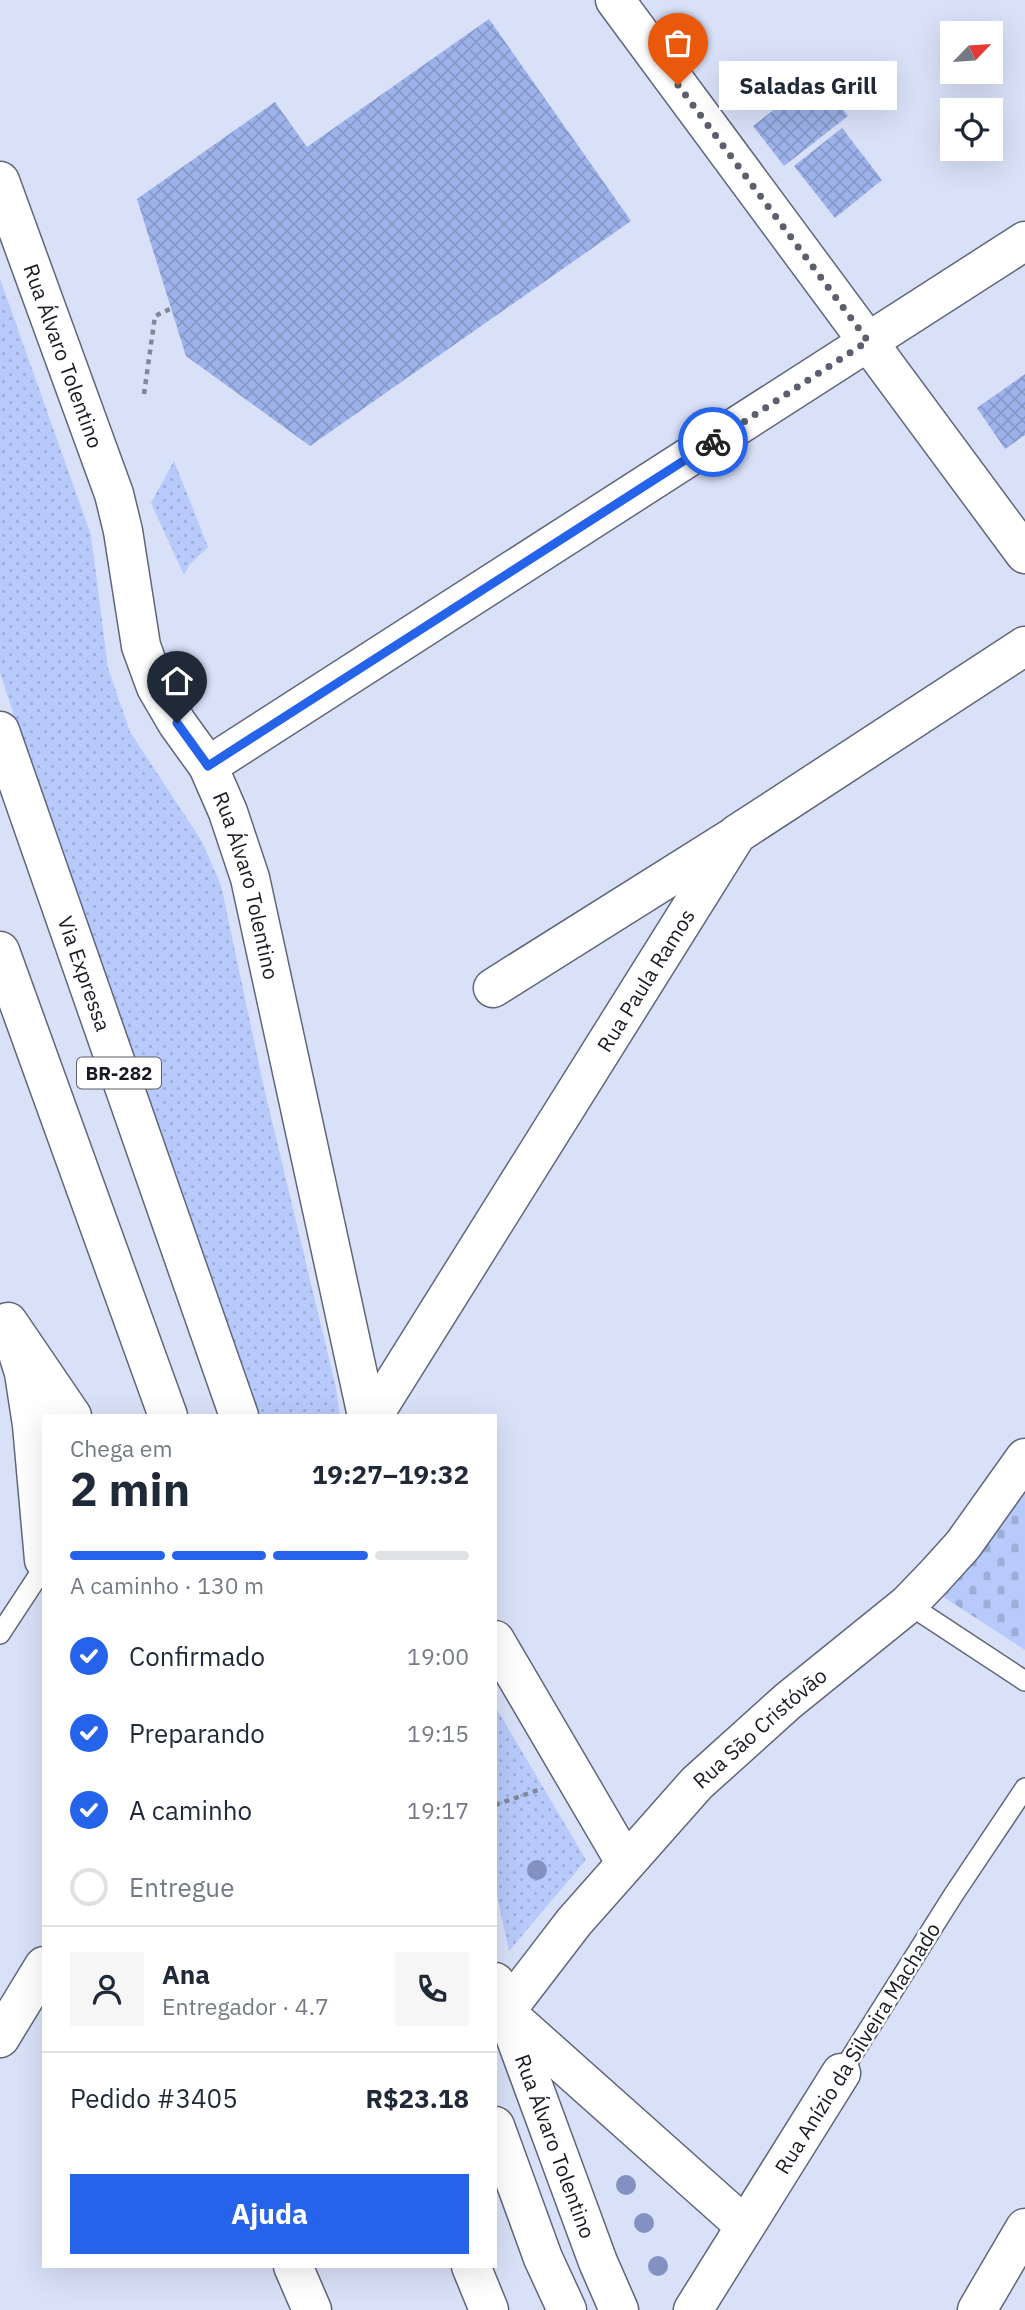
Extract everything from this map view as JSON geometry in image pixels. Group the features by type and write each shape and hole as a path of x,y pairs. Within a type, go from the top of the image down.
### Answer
{"main road":[{"path":"615,0 1025,554"},
{"name":"Rua Álvaro Tolentino","path":"0,181 114,494 123,531 141,646 156,687 177,723 208,766 228,812 250,878 367,1414"},
{"path":"208,766 1025,241"},
{"name":"Rua Paula Ramos","path":"374,1414 737,834 1025,646"},
{"name":"Via Expressa","path":"0,731 238,1414"},
{"path":"493,988 737,834"},
{"name":"BR-282","path":"0,951 167,1414"},
{"path":"4,1313 71,1414"},
{"path":"4,1313 24,1373 32,1424 42,1537"},
{"name":"Rua São Cristóvão","path":"500,1997 574,1922 697,1783 788,1701 908,1604 964,1545 1025,1458"},
{"path":"497,1643 625,1863"},
{"path":"0,2038 42,1969"},
{"path":"500,1997 745,2226"},
{"name":"Rua Álvaro Tolentino","path":"500,1997 598,2262 619,2310"},
{"name":"Rua Anízio da Silveira Machado","path":"693,2310 841,2073"},
{"path":"497,2132 543,2258 567,2310"},
{"path":"977,2310 1025,2228"},
{"path":"472,2268 489,2310"}],"lane":[{"path":"0,1634 42,1570"},
{"path":"908,1604 1025,1681"},
{"name":"Rua Anízio da Silveira Machado","path":"841,2073 954,1894 1025,1788"}],"path":[{"path":"144,394 155,316 172,308"},
{"path":"497,1804 575,1776"}],"green space":[{"path":"0,279 91,535 108,668 130,732 201,840 221,885 264,1088 336,1388 340,1414 259,1414 214,1297 82,921 0,673"},
{"path":"174,461 208,547 190,564 184,575 151,503"},
{"path":"1025,1476 1025,1650 936,1592"},
{"path":"497,1709 586,1860 509,1951 497,1895"}],"building":[{"path":"489,19 631,221 310,446 186,356 137,199 275,102 307,147"},
{"path":"817,76 848,116 784,166 753,126"},
{"path":"842,128 882,180 835,218 794,166"},
{"path":"1025,374 1025,435 1005,449 977,408"}],"way so far":[{"path":"678,85 868,341 713,442"}],"place":[{"name":"Saladas Grill","path":"678,85"}],"route":[{"path":"177,723 208,766 713,442"}]}
